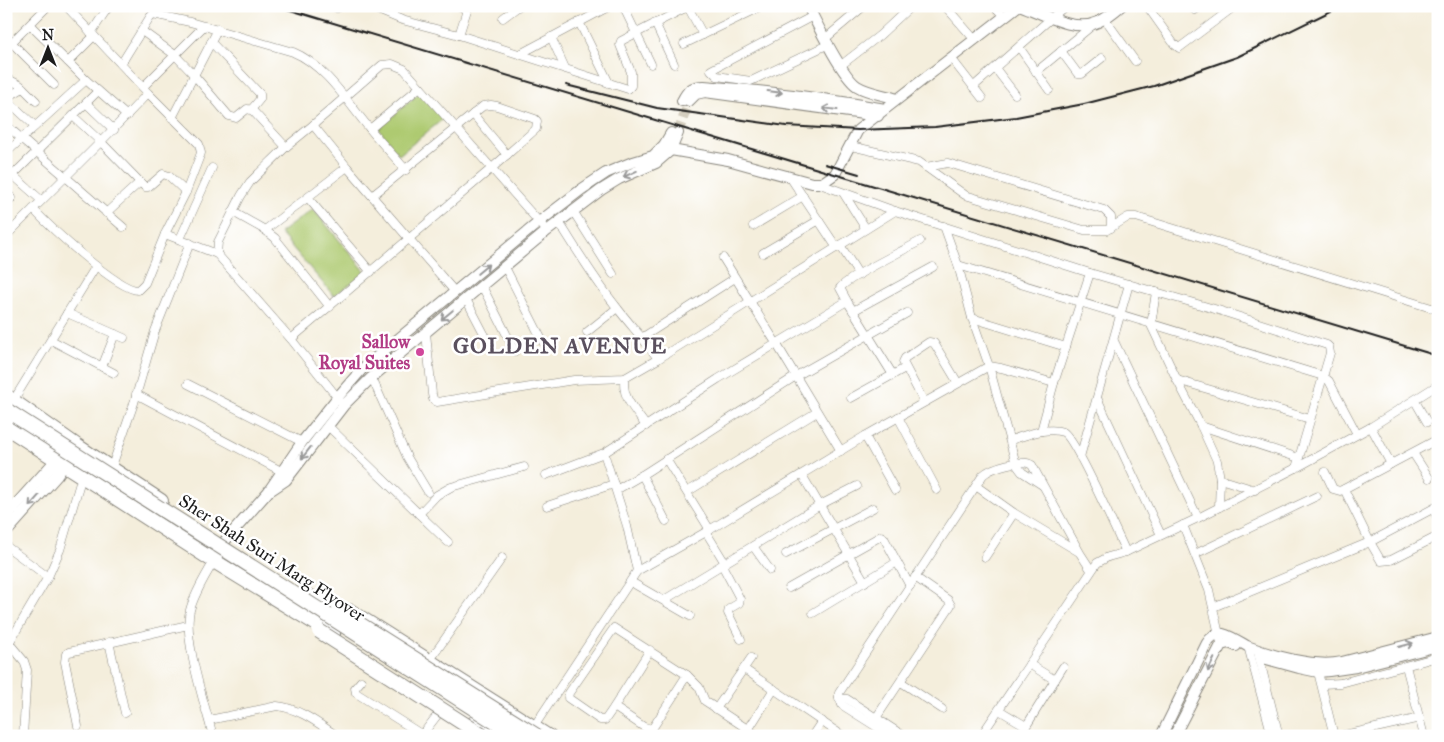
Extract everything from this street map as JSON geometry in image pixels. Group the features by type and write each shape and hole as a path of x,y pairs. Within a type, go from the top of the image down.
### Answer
{"highway":[{"path":"9,402 308,596 531,734"},
{"name":"Sher Shah Suri Marg Flyover","path":"9,402 517,736"},
{"name":"Sher Shah Suri Marg Flyover","path":"6,418 505,736"},
{"path":"6,427 214,561 494,736"},
{"path":"308,596 336,609 531,734"},
{"path":"292,610 319,631 483,736"}],"main road":[{"path":"6,532 74,444"},
{"path":"6,516 60,462"}],"street":[{"path":"48,6 9,46 54,85"},
{"path":"33,209 47,224 96,266 125,286 138,290 145,283 165,234 186,192 200,153 197,141 172,118 66,6"},
{"path":"68,62 92,34 109,6"},
{"path":"376,6 378,10 402,20 459,35 624,88 630,88 632,78 620,43 623,39 688,6 703,35"},
{"path":"503,18 519,6"},
{"path":"520,54 610,6"},
{"path":"623,6 651,64"},
{"path":"684,44 763,6"},
{"path":"808,6 840,66 854,84 858,87 898,99"},
{"path":"813,16 711,70 717,76 751,81 827,41 864,6"},
{"path":"840,66 880,35 910,6"},
{"path":"945,6 974,40"},
{"path":"994,6 1004,16"},
{"path":"817,183 826,182 835,174 858,130 1018,6"},
{"path":"1022,6 1052,20 1080,25 1094,24"},
{"path":"973,87 1052,20 1065,6"},
{"path":"1036,72 1094,24 1105,19 1121,6"},
{"path":"1147,6 1174,44 1179,48 1235,6"},
{"path":"1190,6 1195,10 1201,6"},
{"path":"459,35 468,10 463,7"},
{"path":"121,64 150,17 154,14 204,26 303,56 344,97 406,170"},
{"path":"1105,19 1136,61"},
{"path":"579,22 609,83"},
{"path":"654,23 674,64"},
{"path":"30,25 126,116"},
{"path":"6,236 114,130 161,68 204,26"},
{"path":"172,118 218,30"},
{"path":"142,31 175,55 231,117 236,118 248,109 251,110 261,96 211,42"},
{"path":"550,38 565,68"},
{"path":"1019,47 1049,90"},
{"path":"1061,51 1078,74 1082,74 1102,58"},
{"path":"951,58 982,98"},
{"path":"217,254 218,242 250,182 286,147 344,97 382,65 387,64 398,65 404,69 547,232"},
{"path":"995,68 1015,94"},
{"path":"6,78 23,88 36,101"},
{"path":"6,153 86,80"},
{"path":"370,129 420,87"},
{"path":"23,88 6,99 35,126"},
{"path":"13,175 98,91"},
{"path":"686,101 696,94 705,92 881,112"},
{"path":"86,103 114,130"},
{"path":"291,340 492,168 536,128 537,121 491,105 483,106 372,196"},
{"path":"251,110 286,147"},
{"path":"473,114 507,154"},
{"path":"73,116 145,187 148,187 164,174 169,176 186,192"},
{"path":"6,125 123,227"},
{"path":"313,125 455,292"},
{"path":"268,492 286,480 328,426 340,401 372,378 573,211 619,179 656,163 668,148 674,133"},
{"path":"851,146 909,159 926,167 965,195 1084,230 1102,231 1111,228 1128,217 1136,216 1438,310"},
{"path":"213,736 200,689 188,625 195,596 224,542 268,492 302,442 340,401 362,369 539,222 582,189 606,173 653,156 668,148 728,160 817,183 895,211 1090,273 1326,344 1329,347 1330,353 1296,468"},
{"path":"926,167 948,163 1104,210 1111,218 1111,228"},
{"path":"265,230 347,167"},
{"path":"180,240 212,168"},
{"path":"6,169 41,200"},
{"path":"790,177 859,275"},
{"path":"106,213 140,182"},
{"path":"844,194 866,229"},
{"path":"753,226 803,196"},
{"path":"308,198 371,272"},
{"path":"573,211 612,274"},
{"path":"422,336 432,394 437,402 574,380 624,378 658,359 895,211"},
{"path":"234,212 275,238 330,307"},
{"path":"763,253 819,220"},
{"path":"559,222 599,285 616,308 643,337 658,359"},
{"path":"944,226 989,366 1016,464 1022,472 1045,487"},
{"path":"165,234 217,254 291,340 340,401"},
{"path":"893,375 840,290 841,287 859,275 920,241"},
{"path":"111,469 155,331 190,243"},
{"path":"723,258 841,451"},
{"path":"958,265 1323,376 1330,383 1357,434"},
{"path":"9,402 51,340 96,266"},
{"path":"505,267 543,342"},
{"path":"853,310 933,267"},
{"path":"1041,431 1054,383 1090,273"},
{"path":"643,337 735,278"},
{"path":"1080,457 1129,284"},
{"path":"482,286 515,351"},
{"path":"1156,292 1152,325 1219,466 1219,507"},
{"path":"466,299 491,348"},
{"path":"546,475 604,453 776,343 847,301"},
{"path":"587,332 616,308"},
{"path":"67,313 124,338"},
{"path":"547,506 615,487 642,475 796,376 907,313"},
{"path":"972,318 1066,347"},
{"path":"410,330 422,336"},
{"path":"102,367 115,334"},
{"path":"51,340 114,373"},
{"path":"1114,341 1198,518"},
{"path":"924,402 905,368 903,360 929,342 933,342 958,383"},
{"path":"531,734 637,572 802,475 864,436 989,366 1054,383"},
{"path":"851,398 905,368"},
{"path":"372,378 407,457 428,492"},
{"path":"624,378 625,395 646,426"},
{"path":"1178,380 1310,419"},
{"path":"188,384 302,442"},
{"path":"981,736 1091,570 1104,558 1126,552 1255,490 1371,428 1438,387"},
{"path":"136,394 281,471"},
{"path":"1097,398 1161,535"},
{"path":"1415,401 1427,422"},
{"path":"687,492 817,412"},
{"path":"898,417 937,490"},
{"path":"328,426 448,542"},
{"path":"1201,426 1299,458"},
{"path":"1371,428 1391,464"},
{"path":"1010,440 1041,431 1064,433 1070,438 1126,552"},
{"path":"864,436 895,490"},
{"path":"1325,472 1335,490 1344,489 1438,438"},
{"path":"604,453 615,487 637,572"},
{"path":"1413,453 1430,478"},
{"path":"666,459 687,492 708,531 740,599 740,603 729,609 728,613 741,639"},
{"path":"891,736 842,705 839,692 987,471 1000,466 1028,462 1032,465 1091,570"},
{"path":"419,514 437,495 450,487 524,467"},
{"path":"642,475 666,521"},
{"path":"802,475 864,582"},
{"path":"24,736 28,670 24,661 8,645 48,578 60,550 82,476"},
{"path":"1220,479 1255,490"},
{"path":"664,600 820,505 857,486"},
{"path":"976,486 1014,513 1080,553"},
{"path":"1344,489 1379,559 1385,562 1391,560 1438,536"},
{"path":"1195,554 1317,496"},
{"path":"1214,608 1370,542 1435,507 1438,518"},
{"path":"786,554 873,508"},
{"path":"985,557 1014,513"},
{"path":"1174,736 1220,640 1209,590 1183,525"},
{"path":"789,588 881,536 884,538 910,586"},
{"path":"6,546 48,578"},
{"path":"753,546 770,570"},
{"path":"430,660 502,558"},
{"path":"813,613 897,562"},
{"path":"876,718 951,605 948,600 916,577"},
{"path":"632,582 690,616"},
{"path":"336,609 352,610 430,660 531,734 551,736"},
{"path":"605,622 687,675 698,685 706,701 758,736"},
{"path":"78,726 65,657 69,652 188,625"},
{"path":"614,628 568,697 600,720 605,720 650,650"},
{"path":"1316,668 1438,637"},
{"path":"1161,736 1211,638 1316,668 1336,671 1438,646"},
{"path":"109,642 125,713"},
{"path":"1253,651 1272,736"},
{"path":"1253,651 1279,736"},
{"path":"1322,684 1341,683 1438,657"},
{"path":"716,708 750,658"},
{"path":"1029,664 1055,680"},
{"path":"1406,666 1424,736"},
{"path":"1020,736 1064,667"},
{"path":"1316,668 1322,684 1334,736"},
{"path":"744,669 843,736"},
{"path":"614,707 644,727 652,729 687,675"},
{"path":"361,681 355,688 356,693 423,735 445,705"},
{"path":"901,682 942,709"},
{"path":"748,730 774,689"},
{"path":"839,698 847,699 904,736"},
{"path":"209,720 277,706 287,707 337,736"},
{"path":"999,710 1026,726"},
{"path":"1340,736 1420,718"},
{"path":"812,736 822,721"}],"green space":[{"path":"420,92 443,119 399,155 379,129"},
{"path":"313,209 366,272 334,296 280,233"}],"tunnel":[{"path":"678,133 689,101"}],"railway":[{"path":"277,6 1438,356"},
{"path":"566,85 657,108 786,126 858,130 935,127 1016,117 1084,104 1154,86 1237,57 1341,6"},
{"path":"825,164 859,174"}],"place":[{"name":"Sallow Royal Suites","path":"420,352"}],"district":[{"name":"GOLDEN AVENUE","path":"560,345"}]}
